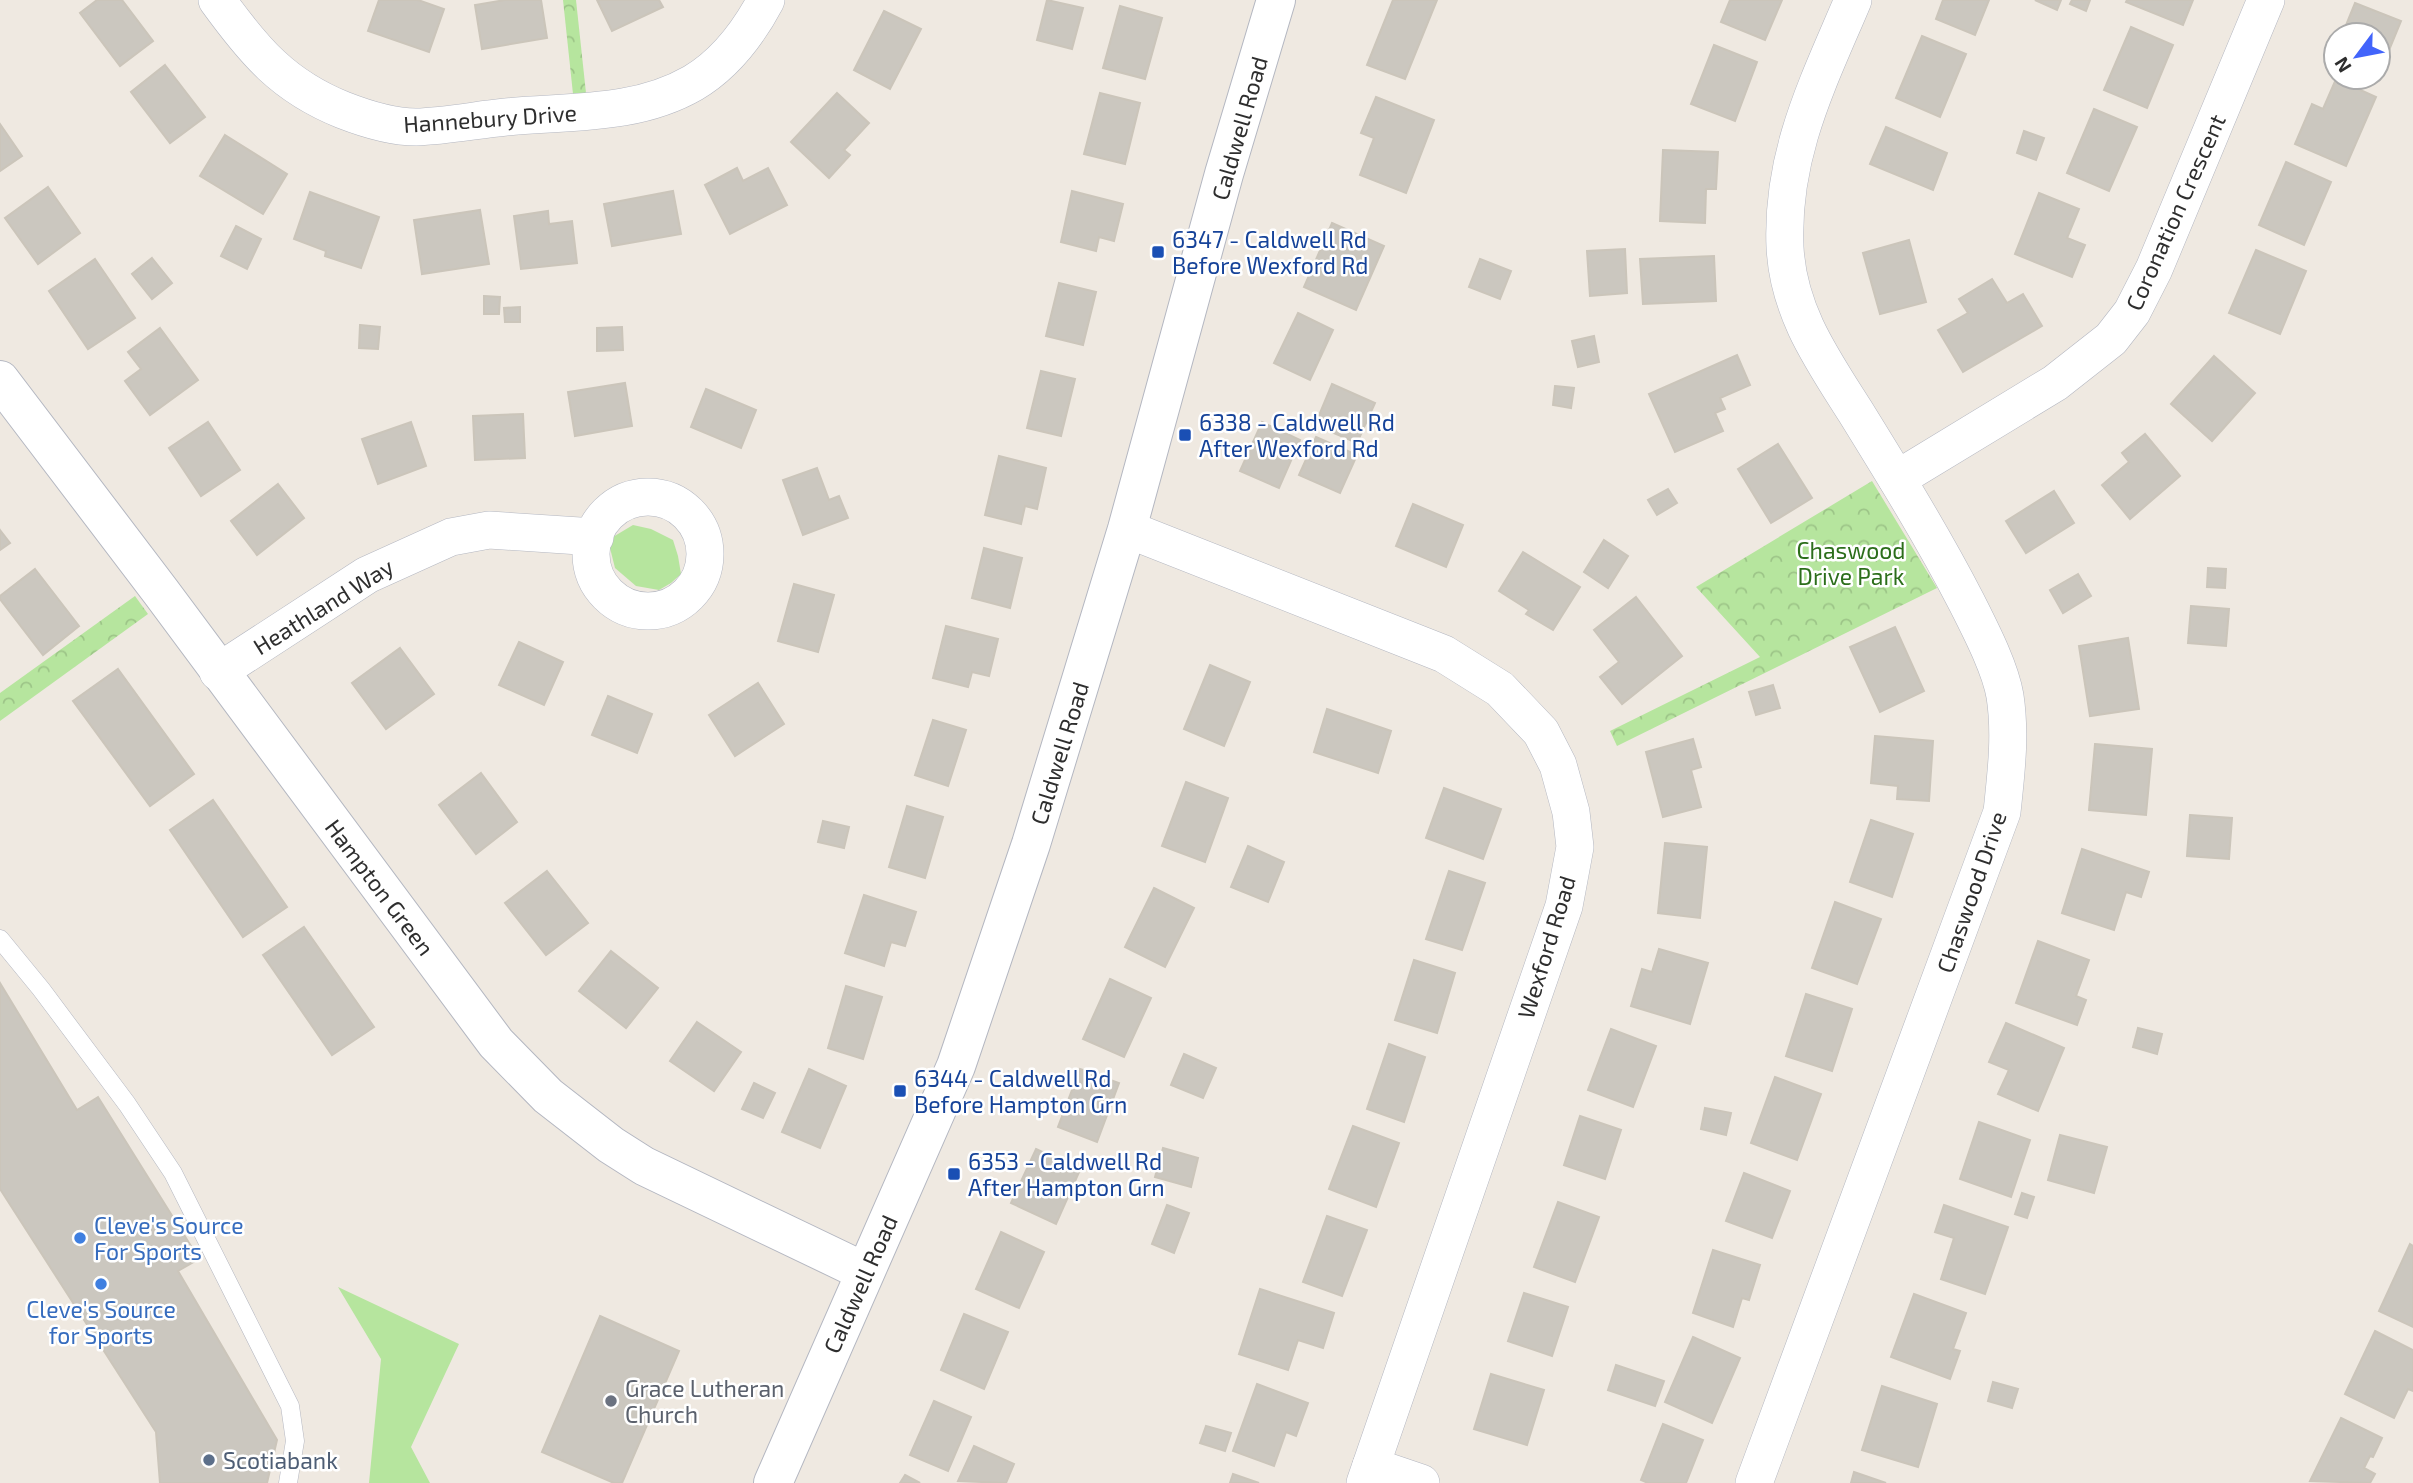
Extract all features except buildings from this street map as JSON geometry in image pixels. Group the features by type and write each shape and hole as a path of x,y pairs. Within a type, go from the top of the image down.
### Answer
{"street":[{"name":"Hannebury Drive","path":"217,0 265,61 297,86 345,111 370,120 415,127 509,116 581,113 639,104 670,94 692,84 718,66 741,38 766,0"},
{"name":"Caldwell Road","path":"773,1483 956,1066 1031,844 1127,529 1224,174 1276,0"},
{"name":"Chaswood Drive","path":"1754,1483 2002,812 2008,751 2005,694 1985,639 1898,479 1808,337 1793,293 1785,250 1786,195 1797,139 1809,103 1853,0"},
{"name":"Coronation Crescent","path":"1898,479 2055,383 2111,339 2132,312 2154,269 2266,0"},
{"name":"Hampton Green","path":"0,380 496,1043 531,1081 582,1123 644,1167 865,1272"},
{"name":"Wexford Road","path":"1127,529 1444,654 1500,689 1541,732 1558,765 1571,812 1575,847 1564,906 1368,1475"},
{"name":"Heathland Way","path":"218,671 367,575 451,537 489,530 595,537"},
{"path":"1368,1475 1421,1483"}],"lane":[{"path":"0,939 127,1104 173,1173 290,1406 295,1441 288,1483"}],"green space":[{"path":"563,0 576,0 586,93 573,94"},
{"name":"Chaswood Drive Park","path":"1872,481 1937,588 1617,746 1610,731 1760,657 1696,587"},
{"path":"633,525 651,529 673,540 681,574 659,590 636,586 615,568 608,540"},
{"path":"135,596 148,614 0,721 0,693"},
{"path":"338,1287 459,1344 411,1447 430,1483 369,1483 381,1359"}],"place":[{"name":"6347 - Caldwell Rd Before Wexford Rd","path":"1158,252"},
{"name":"6338 - Caldwell Rd After Wexford Rd","path":"1185,435"},
{"name":"6344 - Caldwell Rd Before Hampton Grn","path":"900,1091"},
{"name":"6353 - Caldwell Rd After Hampton Grn","path":"954,1174"},
{"name":"Cleve's Source For Sports","path":"80,1238"},
{"name":"Cleve's Source for Sports","path":"101,1284"},
{"name":"Grace Lutheran Church","path":"611,1401"},
{"name":"Scotiabank","path":"209,1460"}]}
